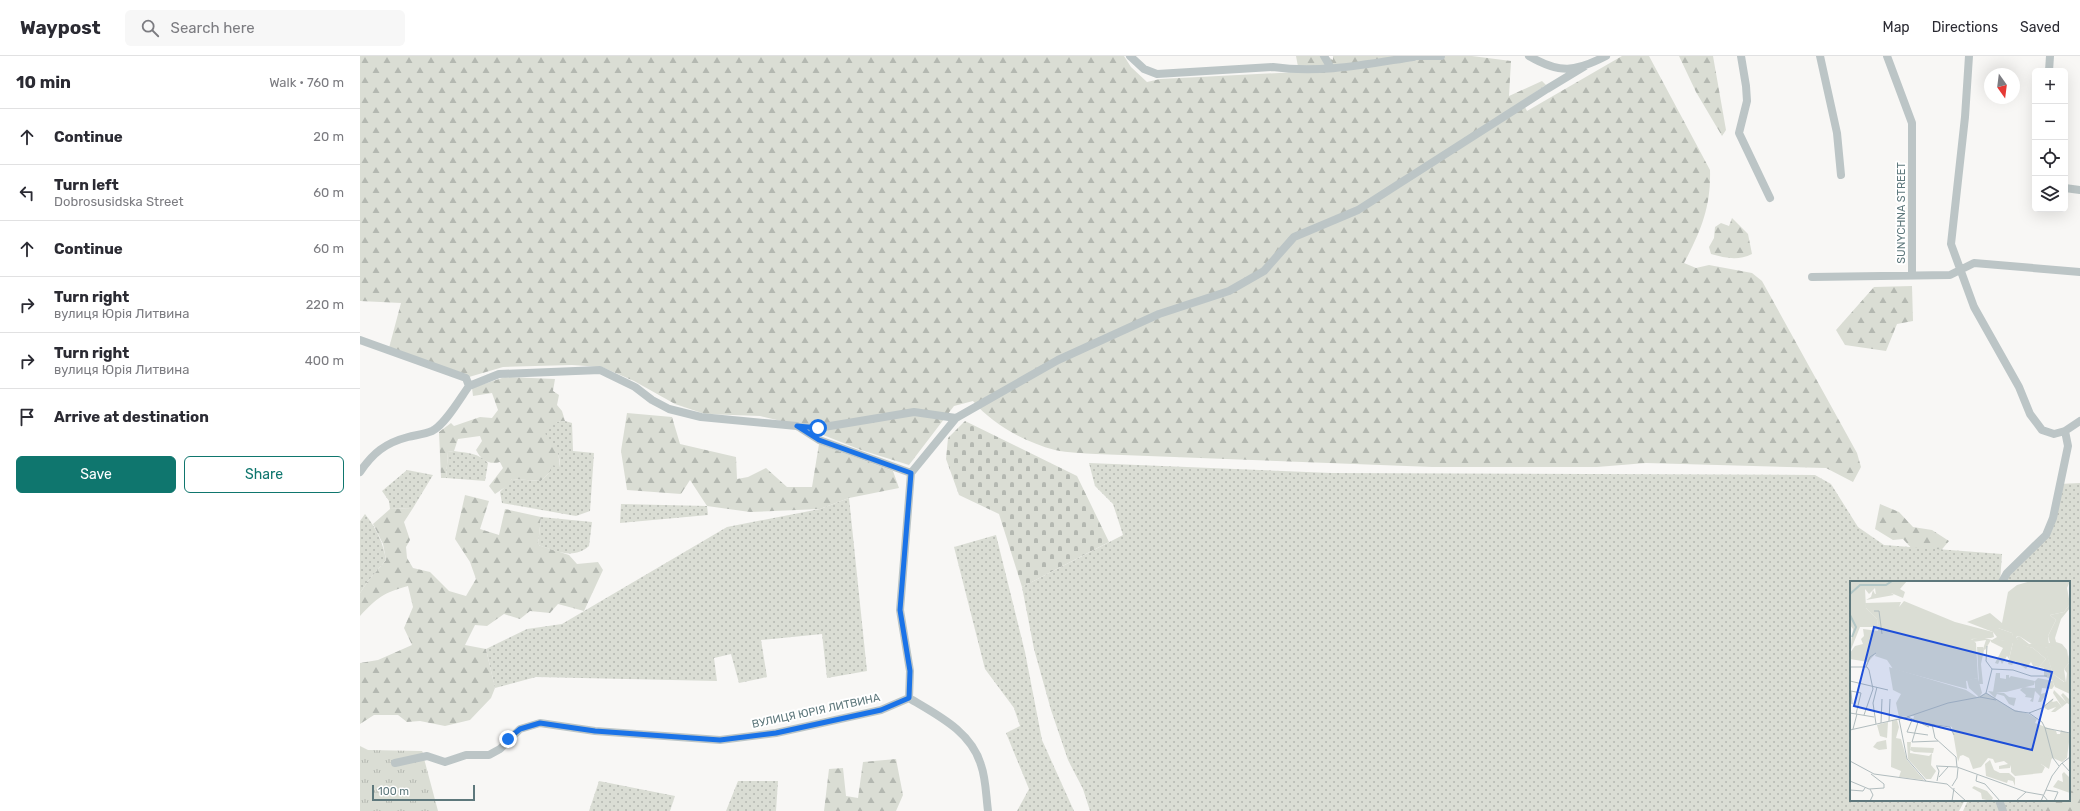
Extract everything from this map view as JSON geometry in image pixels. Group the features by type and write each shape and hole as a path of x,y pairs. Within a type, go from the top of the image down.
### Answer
{"street":[{"path":"1130,56 1144,69 1157,74 1273,67 1292,70 1356,67 1413,56 1441,56"},
{"path":"1324,56 1331,68"},
{"path":"1529,56 1546,66 1564,69 1585,66"},
{"path":"988,811 981,764 970,743 960,730 909,698 910,671 900,610 911,473 956,418 1058,360 1159,314 1228,292 1264,271 1294,237 1358,210 1547,89 1585,66 1606,56"},
{"path":"1741,56 1747,101 1739,133 1770,198"},
{"path":"1820,56 1837,133 1841,175"},
{"name":"SUNYCHNA STREET","path":"1812,277 1912,275 1912,123 1887,56"},
{"path":"1969,56 1965,117 1951,244 1962,269 1974,307 2019,387 2030,414 2042,430 2054,434 2065,430 2080,421"},
{"path":"2049,68 2050,56"},
{"path":"2068,188 2080,190"},
{"path":"1912,275 1950,275 1974,263 2080,272"},
{"path":"360,340 466,378 469,386"},
{"path":"360,472 370,457 379,449 406,437 433,430 441,424 469,386 500,374 600,370 635,387 652,400 669,409 701,417 818,428 914,412 956,418"},
{"path":"797,426 819,440 854,451 911,473"},
{"path":"2003,581 2007,573 2046,535 2054,518 2068,446 2065,430"},
{"name":"ВУЛИЦЯ ЮРІЯ ЛИТВИНА","path":"395,763 427,756 445,762 466,755 489,755 500,748 520,729 540,723 595,731 720,740 776,733 881,710 909,698"},
{"path":"1999,801 2003,811"}],"green space":[{"path":"360,56 1124,56 1131,67 1147,82 1160,79 1299,72 1296,56 1327,56 1333,60 1333,56 1472,56 1511,61 1509,96 1542,81 1546,85 1522,101 1527,111 1622,56 1649,56 1710,170 1709,196 1704,218 1684,263 1696,268 1709,265 1752,273 1762,281 1857,453 1861,467 1853,482 1826,468 1646,463 1597,467 1432,467 1076,453 1044,447 1010,432 990,418 973,401 954,406 909,465 861,450 798,425 760,416 705,414 675,404 634,381 602,367 572,365 503,367 469,377 389,348 401,303 360,301"},
{"path":"1679,56 1713,56 1726,130 1722,136 1696,92"},
{"path":"1732,218 1748,234 1752,254 1742,258 1726,258 1711,254 1709,247 1714,238 1715,227 1721,223 1729,226"},
{"path":"1912,286 1913,321 1897,324 1886,351 1845,345 1836,330 1874,287"},
{"path":"505,377 555,379 553,391 559,395 557,405 562,411 565,421 557,422 547,437 558,450 560,468 550,472 541,481 512,479 507,486 495,494 489,486 503,468 500,462 492,463 486,461 478,454 476,450 482,441 480,436 458,439 454,451 448,452 446,478 441,478 439,432 451,423 454,426 480,417 492,418 498,410 492,393 473,396 472,388"},
{"path":"627,413 672,417 680,444 736,457 737,479 748,477 766,468 787,487 812,487 819,444 893,471 899,488 849,498 820,509 750,512 707,506 690,480 681,494 627,490 621,451"},
{"path":"565,421 572,423 573,451 594,453 590,511 576,516 502,503 500,492 512,479 541,481 550,472 552,465 560,467 558,454 545,432 557,422"},
{"path":"965,421 1077,476 1109,542 1022,587 999,514 959,495 946,459 948,438"},
{"path":"454,451 477,455 488,463 485,481 446,478 448,452"},
{"path":"1089,463 1331,473 1815,475 1831,484 1858,527 1884,545 2002,554 2000,581 1850,581 1850,801 1964,801 1959,811 1090,811 1083,789 1068,760 1051,710 1034,649 1022,587 1123,535 1113,504 1095,486"},
{"path":"407,470 433,475 413,508 390,509 389,501 382,491"},
{"path":"2080,483 2080,790 2070,791 2070,581 2004,581 2047,536 2059,484"},
{"path":"465,495 489,501 480,529 499,535 505,509 541,517 538,545 569,555 577,564 598,562 603,570 584,611 558,604 550,613 530,611 520,619 504,614 487,626 475,625 465,645 486,649 495,688 491,698 470,720 445,726 420,721 407,722 398,715 374,715 360,724 360,663 378,660 412,645 404,628 413,607 408,586 381,596 360,616 360,593 386,560 383,544 373,524 390,509 413,508 404,522 410,540 406,547 407,558 413,568 430,572 449,591 466,596 476,579 470,562 455,539"},
{"path":"849,498 867,671 827,678 822,634 761,640 767,677 739,683 731,654 714,658 717,681 536,677 495,688 486,649 527,629 562,624 727,527 820,509"},
{"path":"621,504 707,506 708,515 620,523"},
{"path":"1880,504 1899,512 1913,527 1932,530 1949,541 1938,554 1914,551 1903,539 1893,540 1875,529"},
{"path":"365,514 378,536 383,547 386,560 360,593 360,521"},
{"path":"541,517 592,522 589,546 577,553 564,553 538,545"},
{"path":"996,535 1025,652 1042,740 1074,811 1017,811 1029,789 1006,733 1020,726 1014,708 985,669 954,547"},
{"path":"360,746 368,750 422,751 438,811 360,811"},
{"path":"896,759 903,795 896,811 824,811 829,769 843,768 846,796 858,798 863,762"},
{"path":"599,781 675,796 670,811 589,811"},
{"path":"738,781 778,781 776,811 726,811"},
{"path":"2080,782 2080,811 2031,811 2028,801 2070,801 2070,785"},
{"path":"1968,801 2039,801 2043,811 1963,811"}],"route":[{"path":"508,739 520,729 540,723 595,731 720,740 776,733 881,710 909,698 910,671 900,610 911,473 854,451 819,440 797,426 818,428"}]}
